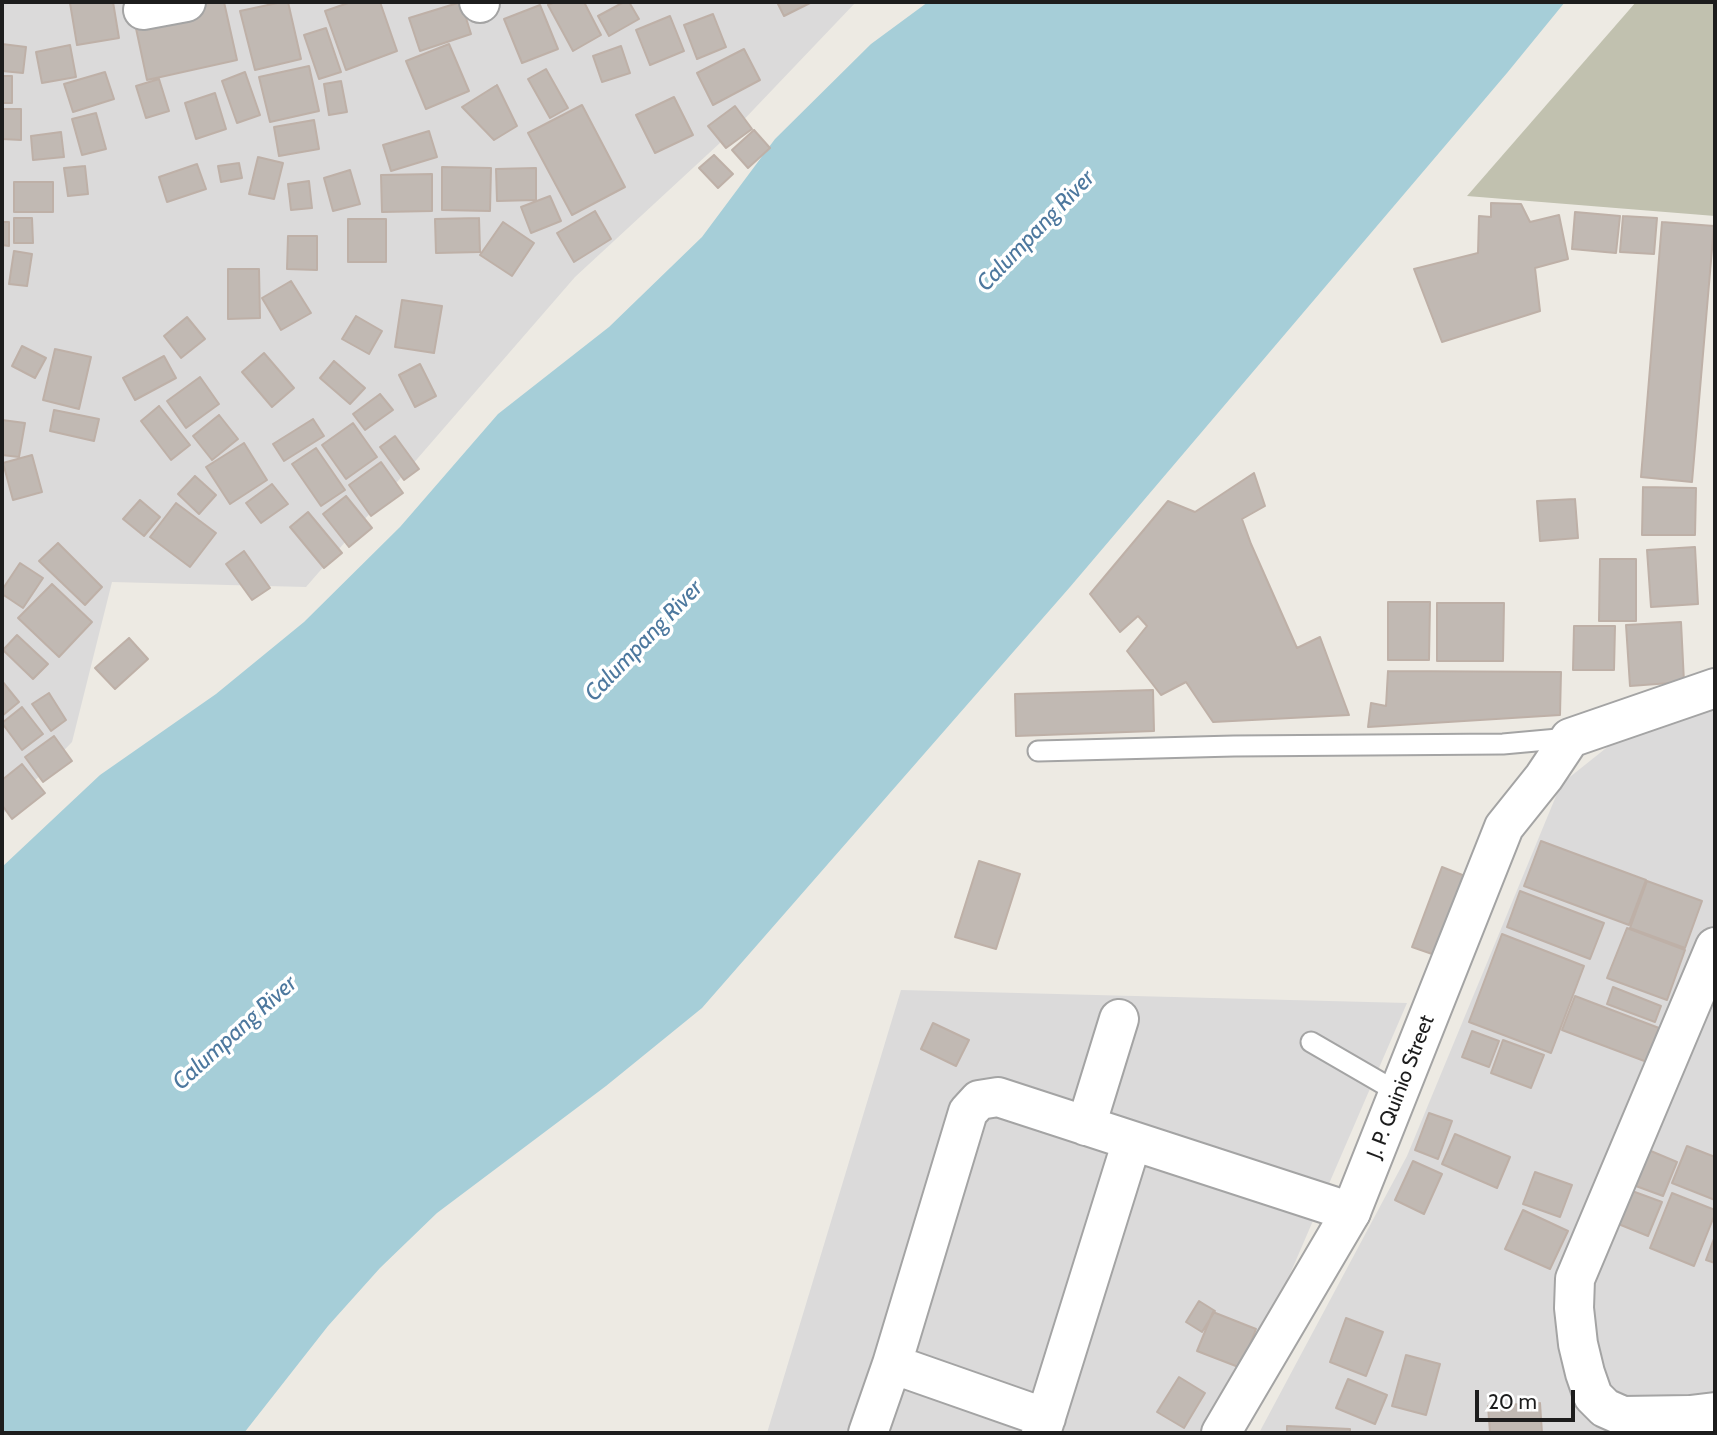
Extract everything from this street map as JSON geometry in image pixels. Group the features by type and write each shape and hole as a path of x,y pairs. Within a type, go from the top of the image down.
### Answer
{"street":[{"path":"143,10 186,2"},
{"path":"1570,737 1715,688"},
{"name":"J. P. Quinio Street","path":"1221,1433 1351,1212 1504,827 1544,777 1570,737"},
{"path":"1715,947 1575,1279 1574,1308 1585,1373 1593,1396 1605,1408 1623,1416 1715,1412"},
{"path":"1086,1126 1119,1019"},
{"path":"868,1433 892,1364 968,1112 979,1100 998,1097 1351,1212"},
{"path":"892,1364 1044,1425 1132,1141"}],"lane":[{"path":"1038,751 1503,744 1570,737"},
{"path":"1311,1042 1399,1093"}],"shaded area":[{"path":"2,2 856,2 734,130 575,277 306,587 112,582 72,742 2,815"},
{"path":"1636,2 1715,2 1715,216 1467,196"},
{"path":"1715,707 1715,1433 1259,1433 1407,1156 1561,784 1615,741"},
{"path":"901,990 1407,1003 1271,1318 1203,1433 767,1433"}],"water":[{"name":"Calumpang River","path":"928,2 1565,2 1070,587 702,1008 606,1086 437,1213 380,1268 328,1326 244,1433 2,1433 2,867 100,775 216,694 304,622 400,527 498,414 609,327 702,237 775,139 871,44"}],"building":[{"path":"113,2 119,38 77,45 70,3"},
{"path":"211,2 224,2 237,60 147,80 134,19"},
{"path":"288,2 301,59 255,70 240,11"},
{"path":"351,2 380,2 397,51 346,70 325,11"},
{"path":"461,2 471,34 420,51 409,18"},
{"path":"555,2 584,2 601,35 573,51 548,5"},
{"path":"629,2 639,19 609,36 598,16"},
{"path":"777,2 812,2 784,16"},
{"path":"540,5 558,49 522,63 504,19"},
{"path":"713,14 726,47 697,59 684,25"},
{"path":"670,16 684,51 650,65 636,30"},
{"path":"326,28 341,72 319,79 304,35"},
{"path":"2,44 26,47 23,73 2,71"},
{"path":"449,44 469,91 426,109 406,61"},
{"path":"70,45 76,77 42,83 36,52"},
{"path":"621,46 630,73 602,82 593,56"},
{"path":"744,49 760,80 713,105 697,73"},
{"path":"309,66 319,111 270,122 259,77"},
{"path":"546,69 568,108 550,118 528,79"},
{"path":"105,72 114,99 73,112 64,84"},
{"path":"245,72 260,115 237,123 222,81"},
{"path":"2,76 12,76 12,103 2,103"},
{"path":"159,79 169,111 146,118 136,86"},
{"path":"341,81 347,112 329,115 324,84"},
{"path":"497,85 517,126 494,140 462,107"},
{"path":"215,93 226,129 196,139 185,103"},
{"path":"674,97 693,135 655,153 636,115"},
{"path":"582,105 625,187 572,215 528,133"},
{"path":"735,106 752,129 726,148 708,126"},
{"path":"2,109 21,109 21,140 2,139"},
{"path":"96,113 106,149 82,155 72,119"},
{"path":"314,120 319,149 279,156 274,127"},
{"path":"754,130 770,148 748,168 732,150"},
{"path":"429,131 437,157 391,171 383,145"},
{"path":"61,132 64,157 33,160 31,136"},
{"path":"714,155 733,174 718,188 699,168"},
{"path":"258,157 283,163 274,199 249,194"},
{"path":"239,163 242,178 221,182 218,166"},
{"path":"197,164 206,189 167,202 159,177"},
{"path":"85,166 88,194 68,196 64,168"},
{"path":"442,167 491,168 490,211 442,210"},
{"path":"536,168 536,200 497,201 496,169"},
{"path":"350,170 360,204 333,211 324,178"},
{"path":"432,174 432,211 382,212 381,175"},
{"path":"309,181 312,208 291,210 288,184"},
{"path":"14,182 53,182 53,212 14,212"},
{"path":"550,196 561,221 531,233 521,207"},
{"path":"1491,203 1521,204 1530,222 1559,215 1568,259 1535,268 1540,311 1442,342 1414,269 1478,253 1479,216 1491,217"},
{"path":"595,211 611,239 574,262 557,233"},
{"path":"1575,212 1620,216 1616,253 1572,249"},
{"path":"1623,216 1657,218 1654,254 1620,252"},
{"path":"14,218 32,218 33,243 14,243"},
{"path":"479,218 480,252 436,253 435,219"},
{"path":"348,219 386,219 386,262 348,262"},
{"path":"2,222 9,222 9,246 2,245"},
{"path":"503,222 534,243 512,276 480,255"},
{"path":"1662,222 1714,226 1692,482 1641,477"},
{"path":"288,236 317,236 317,270 287,269"},
{"path":"14,251 32,254 27,286 9,284"},
{"path":"228,269 259,269 260,318 228,319"},
{"path":"291,281 311,313 281,330 262,298"},
{"path":"402,300 442,306 434,353 395,347"},
{"path":"356,316 382,331 369,354 342,339"},
{"path":"187,317 205,339 181,358 164,336"},
{"path":"22,346 46,358 35,378 12,366"},
{"path":"55,349 91,357 79,409 43,400"},
{"path":"264,353 294,388 272,407 242,372"},
{"path":"164,356 176,378 135,400 123,378"},
{"path":"334,361 365,388 350,404 320,378"},
{"path":"420,364 436,396 415,407 399,375"},
{"path":"200,377 219,404 186,428 167,401"},
{"path":"380,394 393,410 365,430 353,414"},
{"path":"159,406 190,445 171,460 141,421"},
{"path":"54,410 99,419 94,441 50,431"},
{"path":"219,415 238,439 212,460 193,436"},
{"path":"313,419 324,436 284,461 273,444"},
{"path":"2,420 25,423 19,457 2,455"},
{"path":"353,423 377,457 346,479 322,445"},
{"path":"395,436 419,469 404,480 380,447"},
{"path":"244,443 267,480 230,504 206,467"},
{"path":"316,448 345,490 321,506 292,464"},
{"path":"32,455 42,492 13,500 3,463"},
{"path":"381,462 403,493 371,516 349,485"},
{"path":"1254,473 1265,506 1242,519 1251,544 1297,648 1320,637 1349,715 1213,722 1186,682 1161,695 1127,651 1147,626 1138,616 1120,632 1090,594 1168,501 1195,512"},
{"path":"195,476 216,495 199,514 178,494"},
{"path":"272,484 288,504 261,523 246,503"},
{"path":"1643,487 1696,488 1695,535 1642,535"},
{"path":"346,496 372,528 349,547 323,514"},
{"path":"1575,499 1578,538 1540,541 1537,501"},
{"path":"140,500 160,517 144,536 123,519"},
{"path":"176,503 216,533 190,567 150,537"},
{"path":"308,512 342,553 324,568 290,527"},
{"path":"58,543 102,587 85,605 39,561"},
{"path":"1695,547 1698,604 1651,607 1647,550"},
{"path":"244,551 270,588 252,600 226,564"},
{"path":"1600,559 1636,559 1636,621 1599,621"},
{"path":"20,563 43,578 23,608 2,594"},
{"path":"52,584 92,622 59,657 18,618"},
{"path":"1388,602 1430,602 1429,660 1388,660"},
{"path":"1437,603 1504,603 1503,661 1437,661"},
{"path":"1681,622 1684,682 1630,686 1626,625"},
{"path":"1574,626 1615,626 1614,670 1573,670"},
{"path":"17,635 48,664 33,679 3,650"},
{"path":"129,638 148,659 115,689 95,668"},
{"path":"1388,671 1561,672 1560,715 1368,727 1371,703 1386,706"},
{"path":"2,681 19,702 2,716"},
{"path":"1153,690 1154,731 1016,736 1015,694"},
{"path":"49,693 66,720 51,731 32,704"},
{"path":"22,707 43,734 22,750 2,723"},
{"path":"54,736 72,761 43,782 25,757"},
{"path":"22,764 45,793 12,819 2,805 2,780"},
{"path":"1541,841 1646,880 1629,925 1524,886"},
{"path":"979,861 1020,874 996,949 955,937"},
{"path":"1442,867 1465,876 1435,955 1412,947"},
{"path":"1647,881 1702,901 1685,948 1630,928"},
{"path":"1520,891 1604,923 1590,959 1507,927"},
{"path":"1627,928 1685,950 1667,1000 1607,978"},
{"path":"1502,934 1584,966 1551,1053 1469,1022"},
{"path":"1613,987 1661,1006 1655,1022 1607,1004"},
{"path":"1575,996 1659,1028 1647,1062 1562,1030"},
{"path":"933,1023 969,1040 956,1066 921,1049"},
{"path":"1472,1031 1499,1041 1489,1067 1462,1057"},
{"path":"1503,1040 1544,1055 1531,1088 1491,1073"},
{"path":"1429,1113 1452,1121 1438,1159 1415,1150"},
{"path":"1455,1134 1510,1157 1497,1188 1442,1164"},
{"path":"1639,1146 1677,1162 1663,1196 1625,1182"},
{"path":"1687,1146 1715,1157 1715,1200 1672,1183"},
{"path":"1413,1161 1442,1174 1424,1214 1395,1200"},
{"path":"1535,1172 1572,1185 1560,1217 1523,1204"},
{"path":"1624,1188 1662,1202 1648,1236 1611,1221"},
{"path":"1672,1193 1715,1210 1694,1266 1650,1248"},
{"path":"1523,1210 1568,1231 1550,1269 1505,1249"},
{"path":"1715,1236 1715,1263 1706,1260"},
{"path":"1199,1301 1215,1311 1202,1332 1186,1322"},
{"path":"1213,1312 1256,1329 1241,1368 1197,1351"},
{"path":"1346,1318 1383,1332 1366,1376 1330,1362"},
{"path":"1406,1355 1440,1364 1426,1415 1392,1406"},
{"path":"1179,1377 1205,1393 1184,1428 1157,1412"},
{"path":"1348,1379 1387,1395 1375,1424 1336,1408"},
{"path":"1540,1403 1542,1433 1490,1433 1488,1406"},
{"path":"1287,1426 1350,1429 1350,1433 1287,1433"}]}
